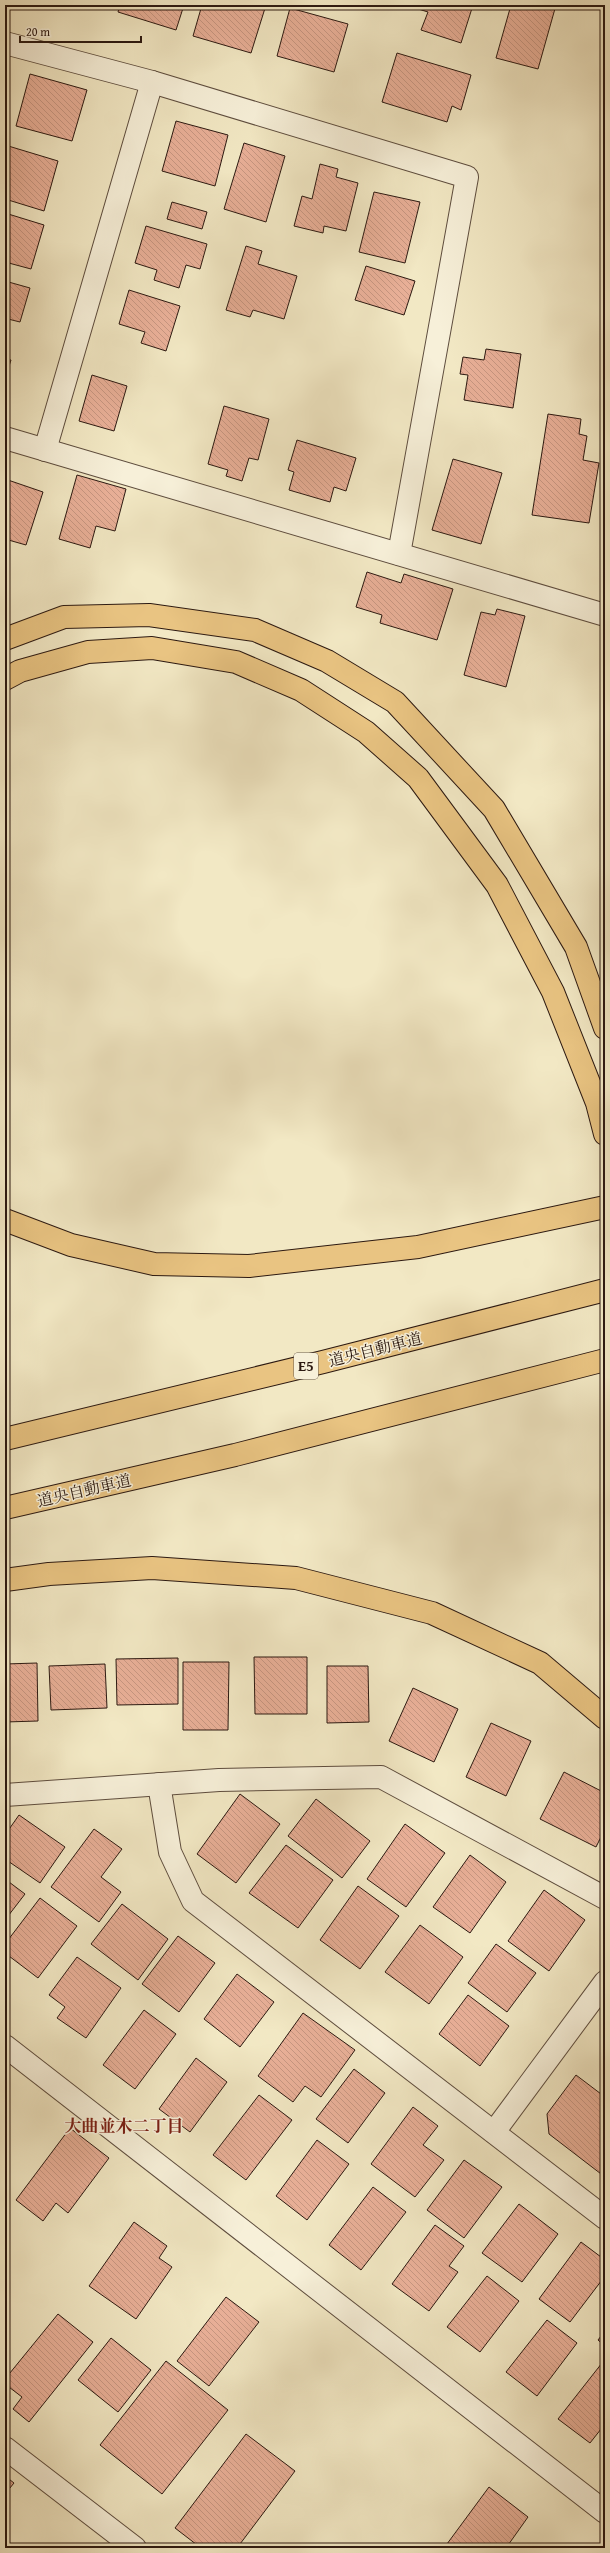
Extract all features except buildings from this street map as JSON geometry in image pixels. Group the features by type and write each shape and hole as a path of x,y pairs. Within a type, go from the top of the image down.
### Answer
{"highway":[{"path":"5,639 64,617 148,615 255,630 327,661 395,702 494,809 576,947 605,1028"},
{"path":"5,679 20,671 88,652 152,648 236,662 301,690 366,732 418,778 497,885 553,992 597,1102 605,1134"},
{"path":"5,1220 71,1245 154,1264 249,1266 418,1247 605,1207"},
{"name":"道央自動車道","path":"5,1439 324,1362 605,1290"},
{"name":"道央自動車道","path":"5,1508 235,1455 605,1360"},
{"path":"5,1580 49,1574 152,1568 296,1578 432,1613 540,1663 605,1718"}],"street":[{"path":"5,43 152,82 467,177 399,554"},
{"path":"45,450 152,82"},
{"path":"5,438 605,615"},
{"path":"5,1795 159,1784 381,1778 605,1898"},
{"path":"159,1784 170,1852 193,1901 605,2218"},
{"path":"494,2132 605,1982"},
{"path":"5,2046 605,2512"},
{"path":"5,2448 135,2548"}],"district":[{"name":"大曲並木二丁目","path":"124,2126"}]}
